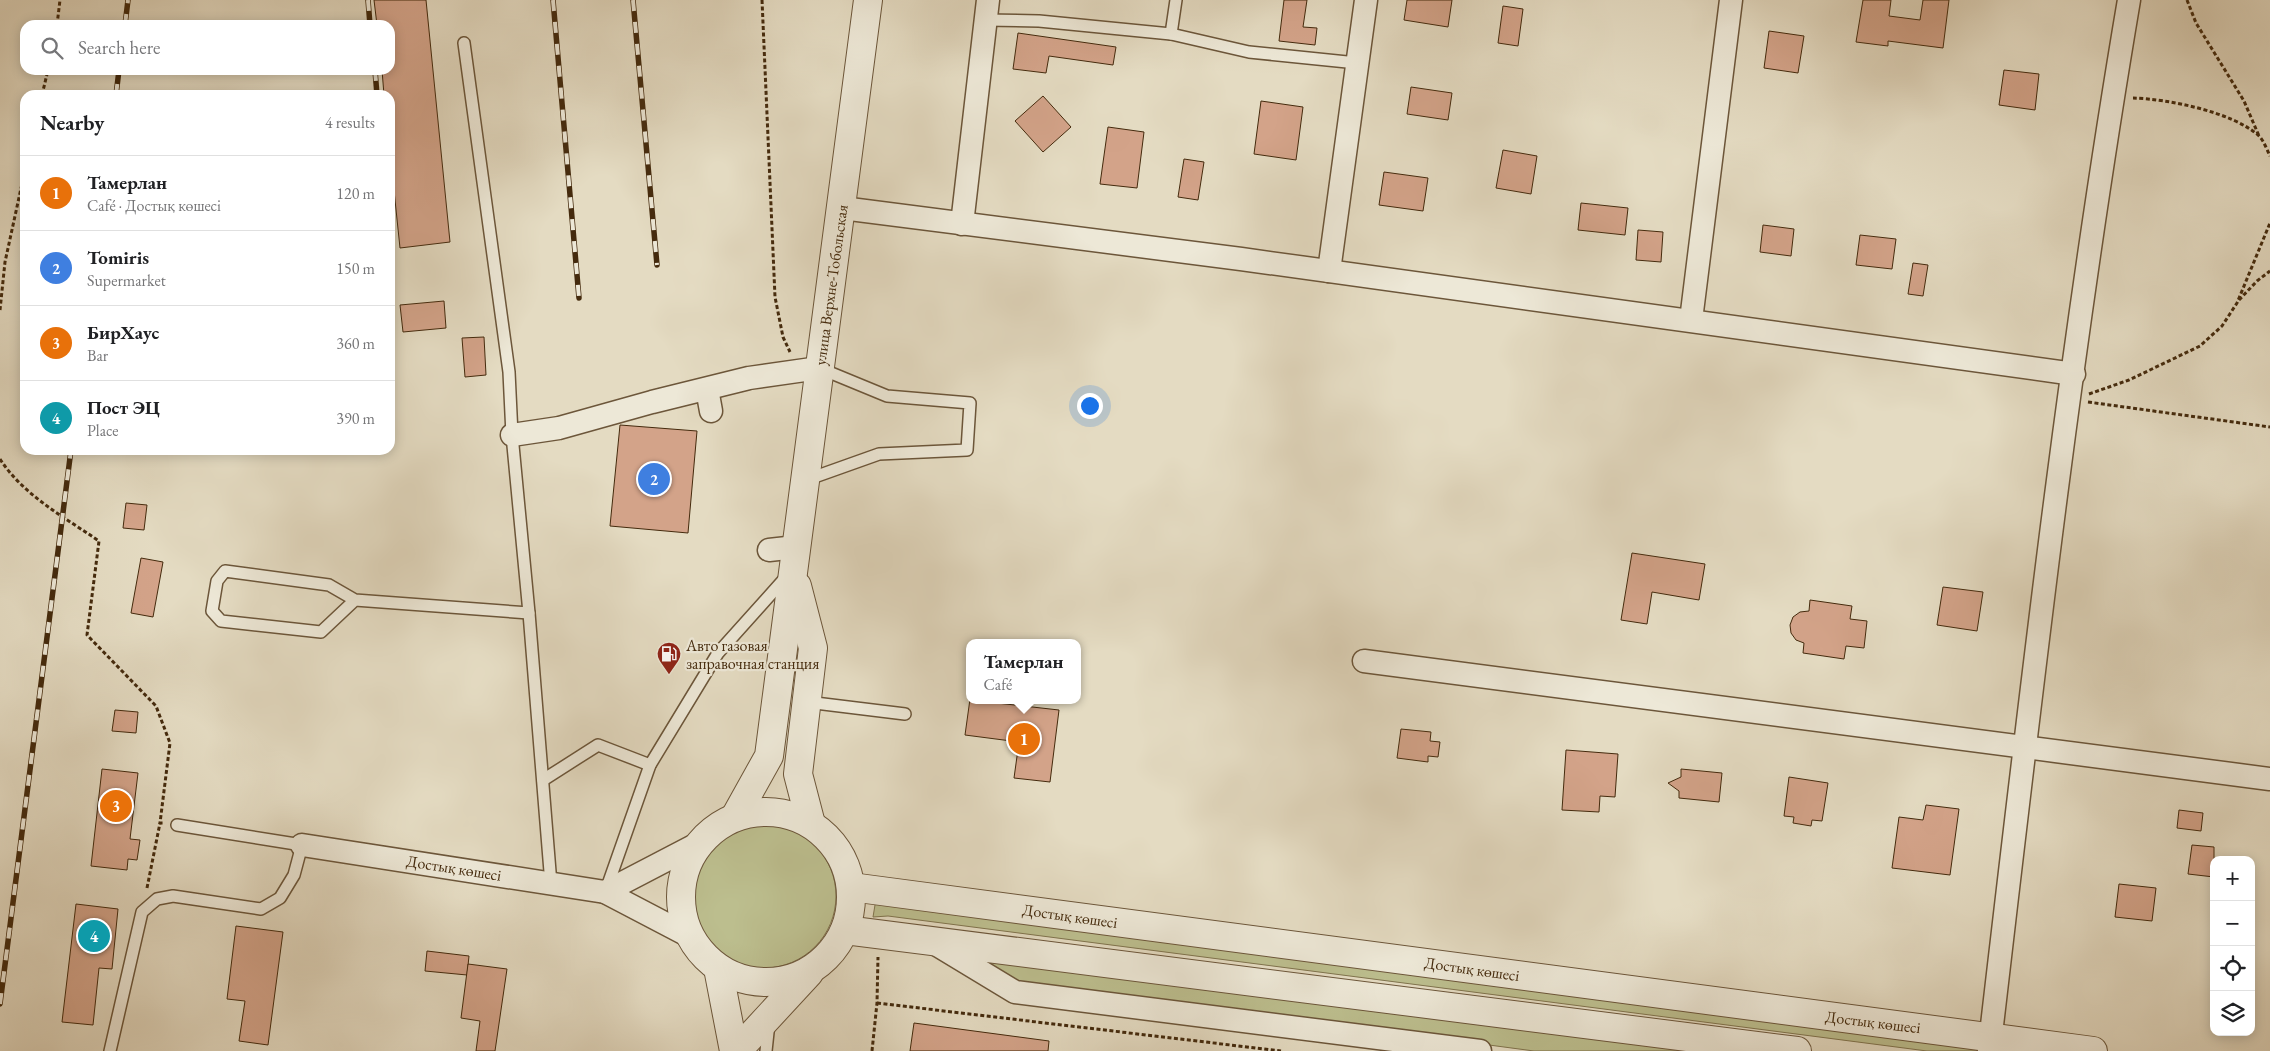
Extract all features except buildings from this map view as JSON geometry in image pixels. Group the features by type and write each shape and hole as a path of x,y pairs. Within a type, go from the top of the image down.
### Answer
{"street":[{"name":"улица Верхне-Тобольская","path":"735,818 769,756 804,480 809,370 842,208 868,0"},
{"path":"1329,271 1366,0"},
{"path":"1691,320 1731,0"},
{"path":"1989,1044 2024,747 2070,399 2112,98 2129,0"},
{"path":"962,224 987,10"},
{"path":"842,208 1073,236 2074,374"},
{"path":"512,435 559,428 749,378 809,370"},
{"path":"707,388 711,411"},
{"path":"769,550 794,558"},
{"name":"улица Верхне-Тобольская","path":"794,558 812,648 798,774 811,824"},
{"path":"1364,661 2270,779"},
{"name":"улица Верхне-Тобольская","path":"687,926 681,892 687,865 701,842 735,818 757,812 778,812 796,817 811,824 825,835 836,848 846,867 851,887"},
{"path":"605,892 701,842"},
{"name":"Достық көшесі","path":"302,845 605,892 687,926"},
{"path":"736,1051 833,950 845,930 851,909 851,887"},
{"name":"Достық көшесі","path":"851,887 1989,1044 2093,1051"},
{"path":"687,926 702,954 718,968 740,979 762,983 789,980 815,967"},
{"path":"845,930 1797,1051"},
{"path":"927,939 1016,992 1473,1051"},
{"path":"718,968 736,1051"}],"lane":[{"path":"1171,34 1176,0"},
{"path":"987,10 1039,21 1171,34 1249,52 1357,64"},
{"path":"464,43 509,372 512,435 529,613 551,884"},
{"path":"804,480 879,454 967,450 970,403 887,396 809,370"},
{"path":"605,892 650,766 718,653 794,558"},
{"path":"355,600 321,632 221,621 212,611 217,580 225,571 329,586 355,600 529,613"},
{"path":"806,702 904,714"},
{"path":"543,780 598,745 650,766"},
{"path":"110,1051 142,912 157,899 173,896 261,909 280,898 294,875 302,845 177,825"},
{"path":"766,1051 770,1014"}],"path":[{"path":"58,20 60,0"},
{"path":"762,0 775,296 783,336 809,370"},
{"path":"2186,0 2196,23 2244,101 2270,156"},
{"path":"43,90 47,75"},
{"path":"2112,98 2158,99 2196,108 2225,116 2260,136"},
{"path":"0,310 5,262 20,193"},
{"path":"2237,303 2270,223"},
{"path":"2070,399 2129,380 2200,346 2222,326 2237,303 2257,281 2270,271"},
{"path":"2070,399 2270,427"},
{"path":"0,458 10,474 31,494 99,541 87,635 156,706 170,743 160,823 142,912"},
{"path":"160,823 177,825"},
{"path":"872,1051 877,1003 878,934"},
{"path":"877,1003 1281,1051"}],"green space":[{"path":"764,824 792,829 815,845 831,868 836,896 831,924 815,947 792,963 764,968 736,963 713,947 697,924 692,896 697,868 713,845 736,829"},
{"path":"877,893 2030,1051 1927,1051 888,916 873,917"},
{"path":"971,956 1711,1051 1534,1051 1016,982"}],"railway":[{"path":"126,20 128,0"},
{"path":"368,0 370,20"},
{"path":"553,0 579,298"},
{"path":"633,0 657,265"},
{"path":"117,90 118,75"},
{"path":"375,75 377,90"},
{"path":"0,1004 70,455"}],"place":[{"name":"Tomiris","path":"654,479"},
{"name":"Авто газовая заправочная станция","path":"669,675"},
{"name":"Тамерлан","path":"1024,739"},
{"name":"БирХаус","path":"116,806"},
{"name":"Пост ЭЦ","path":"94,936"}]}
